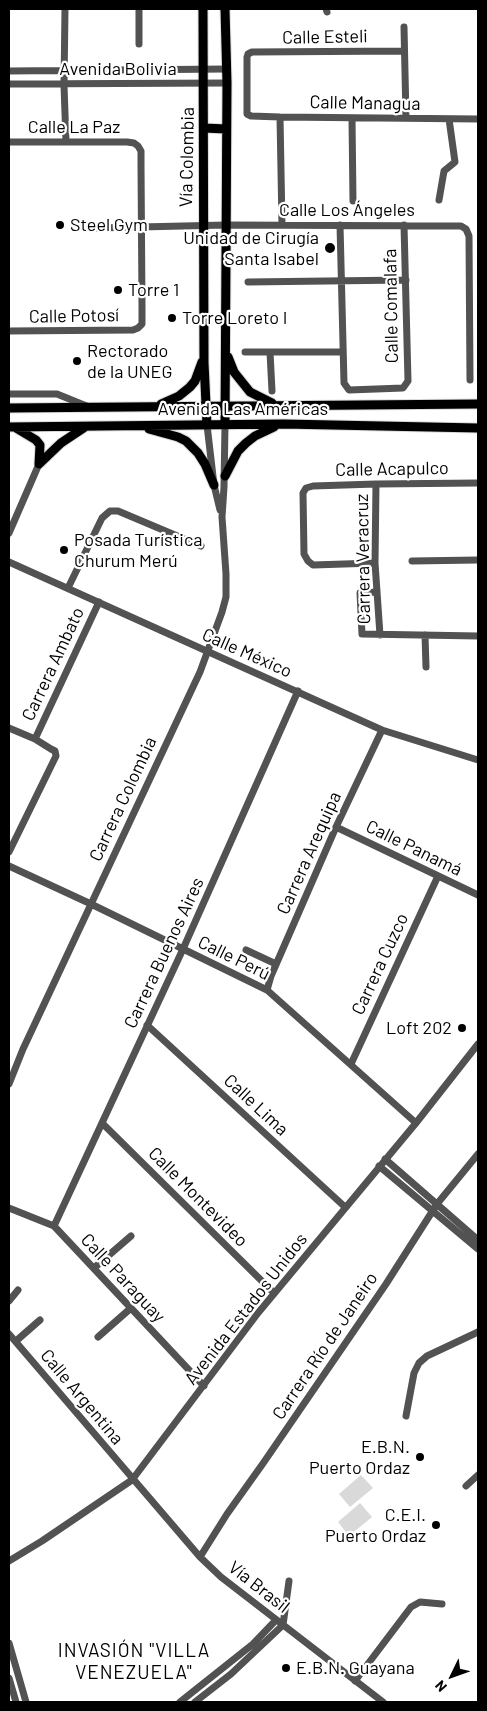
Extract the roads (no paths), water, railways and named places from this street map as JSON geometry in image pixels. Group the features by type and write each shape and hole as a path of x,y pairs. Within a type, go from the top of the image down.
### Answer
{"main road":[{"name":"Vía Colombia","path":"203,9 204,357 207,425"},
{"path":"225,9 225,425"},
{"path":"204,128 226,129"},
{"path":"226,346 234,372 250,392 280,406"},
{"path":"146,407 161,404 179,396 194,381 204,357"},
{"name":"Avenida Las Américas","path":"9,408 478,404"},
{"path":"224,476 238,451 246,443 268,429 284,424"},
{"name":"Avenida Las Américas","path":"11,427 284,424 478,428"},
{"path":"39,464 60,443 86,426"},
{"path":"139,426 178,436 186,442 198,453 214,485"},
{"path":"11,427 36,440 40,445 39,464"}],"street":[{"path":"65,9 64,85 66,142"},
{"path":"138,44 139,9"},
{"path":"404,27 406,118"},
{"name":"Calle Esteli","path":"251,116 247,114 246,108 248,54 252,52 404,51"},
{"name":"Avenida Bolivia","path":"9,71 64,72 226,69"},
{"name":"Avenida Bolivia","path":"9,84 226,83"},
{"name":"Calle Managua","path":"251,116 478,119"},
{"path":"280,117 282,225"},
{"path":"352,118 352,201"},
{"path":"439,200 444,171 455,162 449,119"},
{"name":"Calle La Paz","path":"9,142 134,143 138,146 141,156 141,228"},
{"name":"Calle Los Ángeles","path":"97,228 203,225 461,226 466,229 469,236 470,380"},
{"path":"245,352 343,352 340,225"},
{"name":"Calle Comalafa","path":"343,352 346,386 349,390 403,388 408,382 404,225"},
{"name":"Calle Potosí","path":"9,331 133,330 138,328 142,324 141,228"},
{"path":"248,282 406,280"},
{"path":"270,352 272,391"},
{"name":"Avenida Las Américas","path":"9,394 57,394 89,407"},
{"name":"Carrera Colombia","path":"207,425 214,485 222,517"},
{"name":"Carrera Colombia","path":"9,1084 23,1049 196,680 222,612 226,597 222,517 225,425"},
{"path":"9,533 39,464"},
{"name":"Calle Acapulco","path":"375,563 313,564 308,561 304,554 303,493 306,488 313,486 478,482"},
{"name":"Carrera Veracruz","path":"376,484 375,563 380,635"},
{"path":"68,588 102,518 110,511 118,511 201,546"},
{"path":"412,562 478,560"},
{"name":"Calle México","path":"9,562 382,730 478,760"},
{"path":"377,592 360,593 362,634 478,636"},
{"name":"Carrera Ambato","path":"34,739 99,602"},
{"path":"425,635 426,667"},
{"name":"Carrera Buenos Aires","path":"54,1226 183,949 298,691"},
{"path":"9,728 34,739 55,752 56,756 9,852"},
{"name":"Carrera Arequipa","path":"267,990 276,964 336,827 382,730"},
{"name":"Calle Panamá","path":"336,827 478,895"},
{"name":"Calle Perú","path":"9,866 267,990 416,1123"},
{"name":"Carrera Cuzco","path":"351,1064 438,876"},
{"path":"246,950 276,964"},
{"name":"Calle Lima","path":"147,1025 345,1207"},
{"name":"Avenida Estados Unidos","path":"9,1561 132,1480 274,1293 416,1123 478,1044"},
{"name":"Calle Montevideo","path":"102,1123 274,1293"},
{"name":"Carrera Río de Janeiro","path":"200,1557 227,1514 386,1284 435,1208 478,1154"},
{"path":"385,1159 478,1249"},
{"path":"379,1166 478,1240"},
{"name":"Calle Paraguay","path":"9,1208 54,1226 204,1386"},
{"path":"94,1268 131,1236"},
{"path":"9,1301 18,1290"},
{"path":"98,1337 131,1308"},
{"path":"16,1341 40,1320"},
{"path":"406,1416 414,1373 418,1363 427,1356 478,1332"},
{"name":"Calle Argentina","path":"9,1334 132,1480"},
{"path":"466,1486 478,1475"},
{"name":"Vía Brasil","path":"132,1480 200,1557 221,1577 383,1702"},
{"path":"196,1702 230,1674 283,1625 289,1582"},
{"path":"355,1680 411,1607 420,1602 442,1604"},
{"path":"180,1702 253,1644 276,1620"},
{"path":"9,1643 26,1702"},
{"path":"9,1678 16,1702"}],"place":[{"name":"Steel Gym","path":"60,225"},
{"name":"Unidad de Cirugía Santa Isabel","path":"330,248"},
{"name":"Torre 1","path":"118,290"},
{"name":"Torre Loreto I","path":"172,318"},
{"name":"Rectorado de la UNEG","path":"77,361"},
{"name":"Posada Turística Churum Merú","path":"64,550"},
{"name":"Loft 202","path":"462,1028"},
{"name":"E.B.N. Puerto Ordaz","path":"420,1457"},
{"name":"C.E.I. Puerto Ordaz","path":"436,1525"},
{"name":"E.B.N. Guayana","path":"286,1668"}],"district":[{"name":"INVASIÓN \"VILLA VENEZUELA\"","path":"134,1662"}]}
